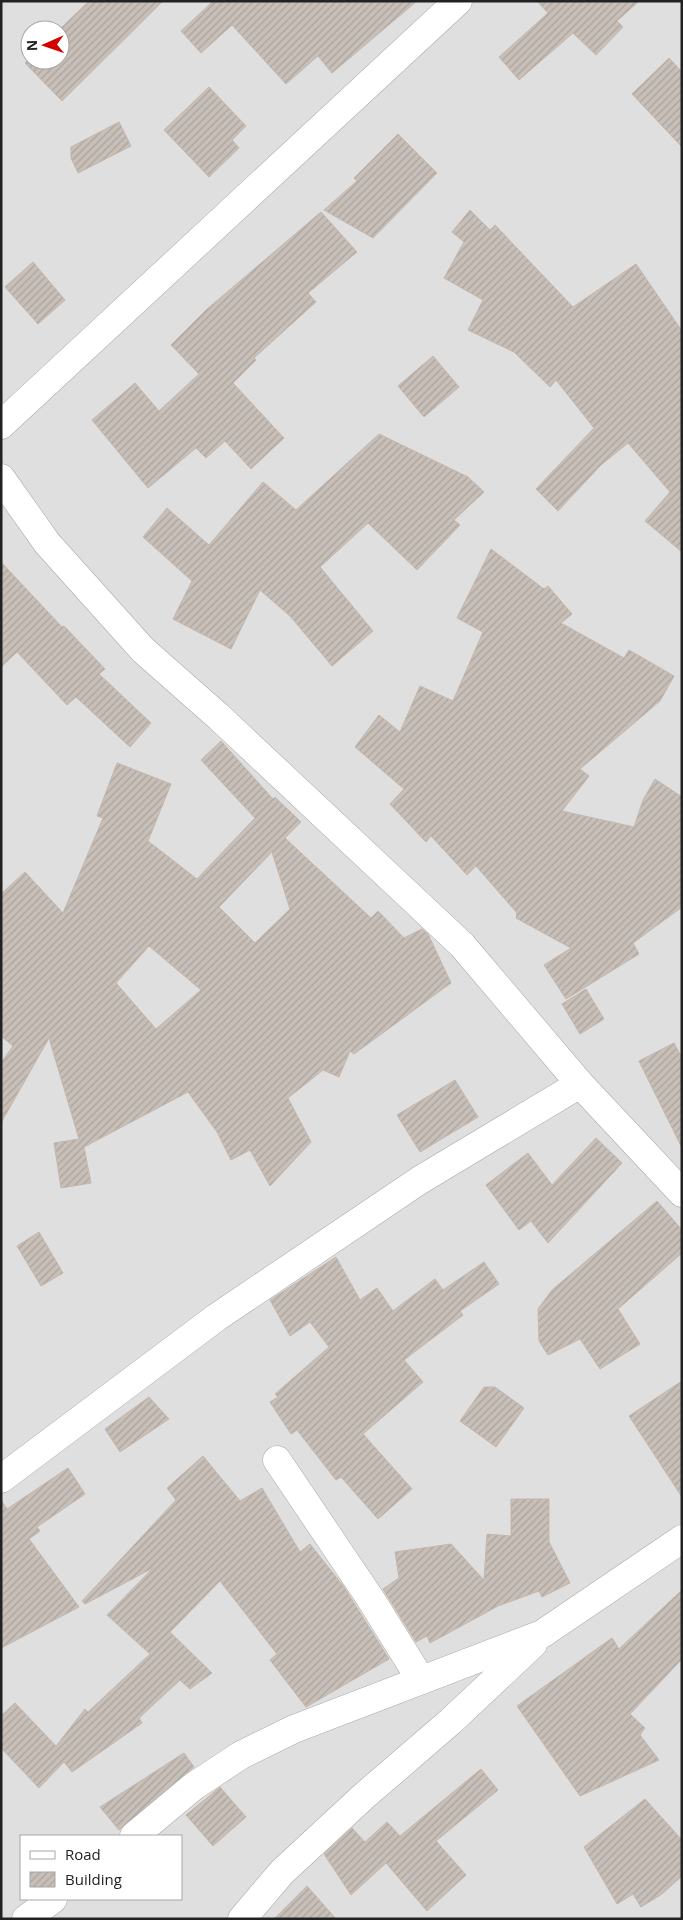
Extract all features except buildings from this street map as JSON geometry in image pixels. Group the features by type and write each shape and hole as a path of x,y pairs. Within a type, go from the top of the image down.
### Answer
{"street":[{"path":"1,425 458,1"},
{"path":"1,478 47,543 143,650 248,744 462,945 580,1084 682,1193"},
{"path":"1,1479 217,1317 420,1180 580,1084"},
{"path":"277,1460 370,1598 420,1680"},
{"path":"242,1919 282,1872 364,1796 451,1721 542,1634 682,1539"},
{"path":"135,1835 194,1786 241,1755 294,1729 542,1634"},
{"path":"26,1919 52,1900"}],"shaded area":[{"path":"1,1 682,1 682,1919 1,1919"}]}
